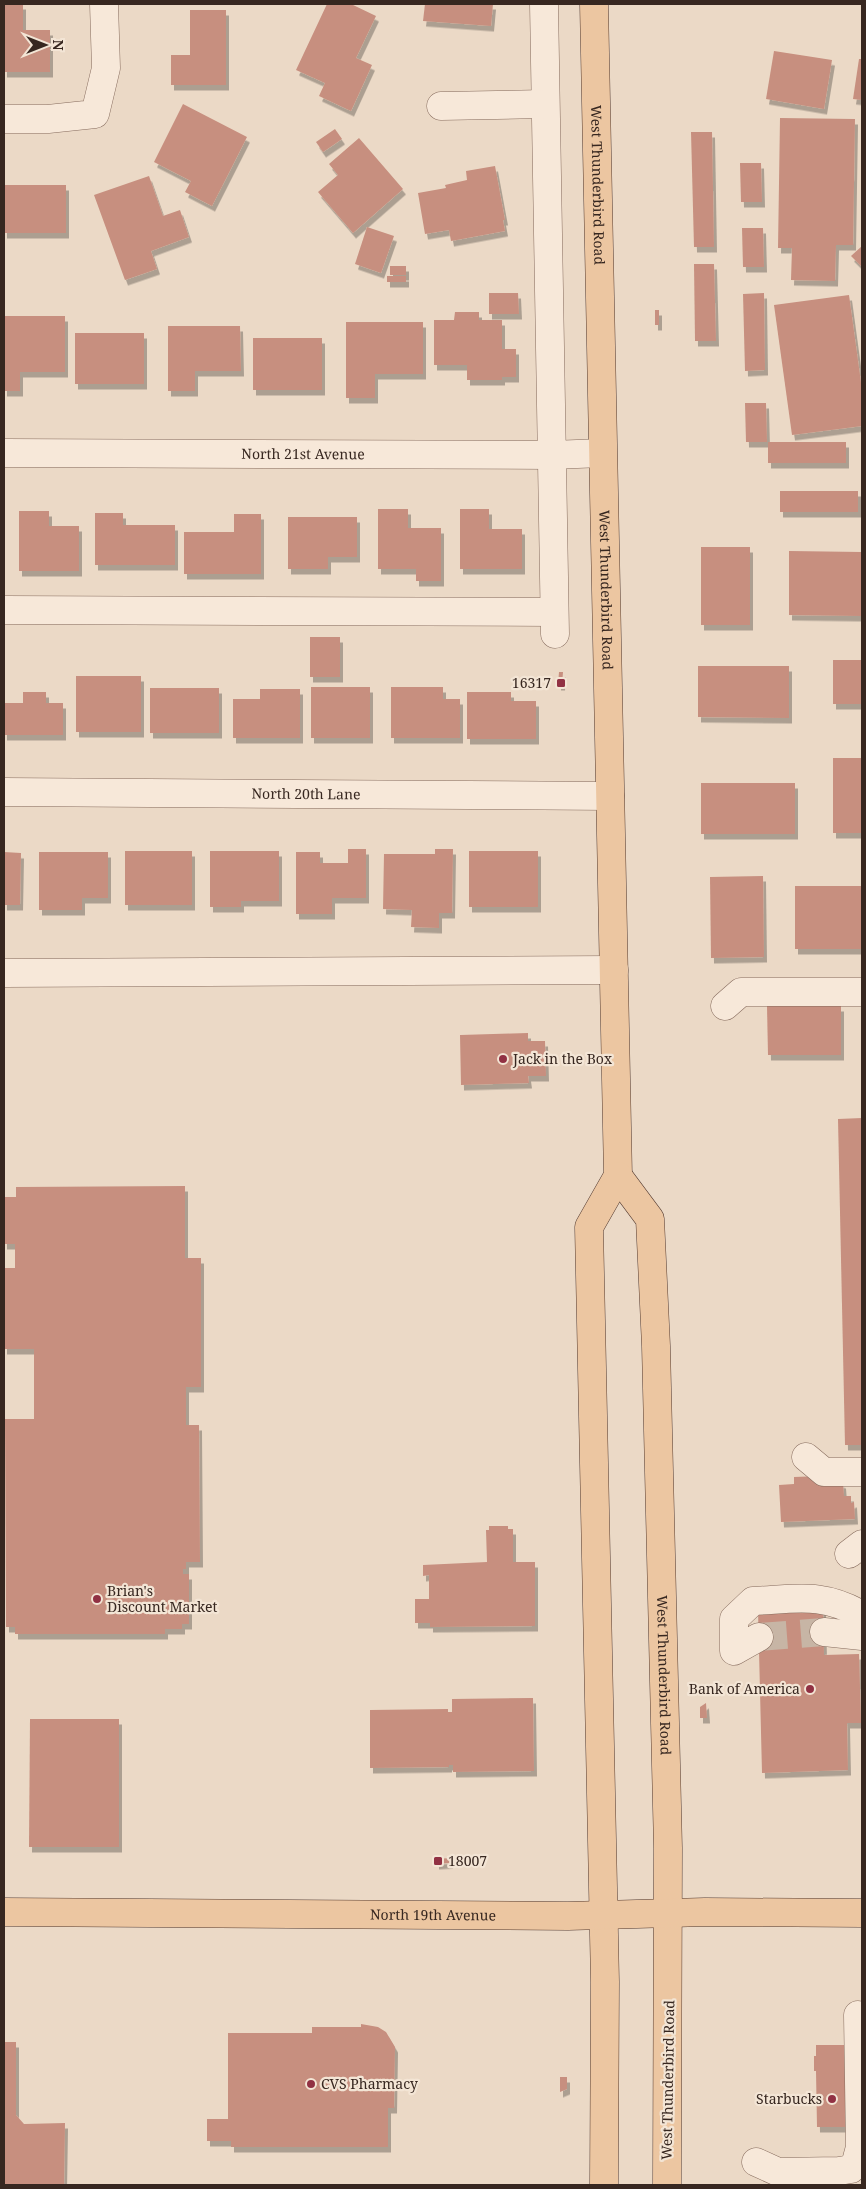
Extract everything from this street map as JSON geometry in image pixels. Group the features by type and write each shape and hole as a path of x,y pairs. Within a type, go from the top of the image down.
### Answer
{"main road":[{"name":"West Thunderbird Road","path":"594,4 618,1176 650,1219 656,1346 668,1914 667,2185"},
{"path":"604,2185 603,1915 589,1226 618,1176"},
{"name":"North 19th Avenue","path":"4,1912 220,1915 862,1913"}],"street":[{"path":"4,119 48,119 95,114 106,68 104,4"},
{"path":"4,610 555,623 544,4"},
{"path":"441,106 545,104"},
{"name":"North 21st Avenue","path":"4,453 552,455 602,453"},
{"name":"North 20th Lane","path":"4,792 610,796"},
{"path":"4,973 614,970"},
{"path":"725,1006 741,992 862,992"},
{"path":"806,1458 824,1472 862,1472"},
{"path":"759,1637 734,1651 734,1619 753,1601 821,1598 845,1605 862,1615"},
{"path":"824,1632 862,1636"},
{"path":"756,2162 778,2172 840,2171 851,2169 856,2162 860,2147 858,2015"}],"building":[{"path":"4,4 23,4 23,30 50,30 50,72 4,72"},
{"path":"327,4 351,4 376,16 356,58 372,65 351,111 319,96 325,83 296,70"},
{"path":"425,4 493,4 491,26 423,21"},
{"path":"190,10 226,10 226,85 171,85 171,55 190,55"},
{"path":"774,51 832,60 824,109 766,99"},
{"path":"859,59 862,59 862,100 853,99"},
{"path":"183,104 247,137 212,206 185,192 191,181 154,162"},
{"path":"780,118 855,119 853,245 836,245 835,281 791,280 792,248 778,248"},
{"path":"335,129 342,139 323,152 316,142"},
{"path":"691,132 712,132 714,247 694,247"},
{"path":"359,138 403,189 353,233 318,192 338,175 329,164"},
{"path":"740,163 761,163 762,202 741,202"},
{"path":"495,166 505,220 503,220 505,231 451,241 449,230 425,234 418,193 446,188 445,185 467,180 466,171"},
{"path":"149,176 163,216 180,210 189,237 151,251 157,269 125,280 94,195"},
{"path":"4,185 66,185 66,233 4,233"},
{"path":"367,227 394,236 381,273 355,264"},
{"path":"742,228 763,228 764,267 743,267"},
{"path":"862,246 862,267 851,256"},
{"path":"694,264 714,264 716,341 695,341"},
{"path":"390,266 406,266 406,275 390,275"},
{"path":"387,276 406,276 406,282 387,282"},
{"path":"489,293 518,293 519,314 489,314"},
{"path":"764,293 765,370 745,371 743,294"},
{"path":"849,295 862,390 862,426 792,435 774,305"},
{"path":"655,310 659,310 659,325 655,325"},
{"path":"455,312 479,312 479,320 502,320 502,349 516,349 516,377 502,377 502,380 467,380 467,365 434,365 434,320 454,320"},
{"path":"4,316 65,316 65,372 20,372 20,391 4,391"},
{"path":"346,322 423,322 423,374 375,374 375,398 346,398"},
{"path":"168,326 240,326 241,371 195,371 195,391 168,391"},
{"path":"75,333 144,333 144,384 75,384"},
{"path":"253,338 322,338 322,390 253,390"},
{"path":"745,403 766,403 767,442 746,442"},
{"path":"768,442 846,442 846,463 768,463"},
{"path":"780,491 858,491 858,512 780,512"},
{"path":"378,509 408,509 408,528 441,528 441,581 416,581 416,569 378,569"},
{"path":"460,509 489,509 489,529 522,529 522,569 460,569"},
{"path":"19,511 49,511 49,526 79,526 79,571 19,571"},
{"path":"95,513 123,513 123,525 175,525 175,565 95,565"},
{"path":"234,514 261,514 261,574 184,574 184,532 234,532"},
{"path":"288,517 357,517 357,557 328,557 328,569 288,569"},
{"path":"701,547 750,547 750,625 701,625"},
{"path":"789,551 862,552 862,616 789,615"},
{"path":"310,637 340,637 340,677 310,677"},
{"path":"833,660 862,660 862,704 833,704"},
{"path":"698,666 789,666 789,718 698,717"},
{"path":"559,672 563,672 562,685 558,685"},
{"path":"76,676 141,676 141,732 76,732"},
{"path":"311,687 370,687 370,738 311,738"},
{"path":"391,687 443,687 443,699 460,699 460,738 391,738"},
{"path":"150,688 219,688 219,733 150,733"},
{"path":"260,689 300,689 300,738 233,738 233,699 260,699"},
{"path":"23,692 46,692 46,703 63,703 63,735 4,735 4,703 23,703"},
{"path":"467,692 511,692 511,701 536,701 536,739 467,739"},
{"path":"833,758 862,758 862,833 833,833"},
{"path":"701,783 795,783 795,834 701,834"},
{"path":"348,849 366,849 366,898 332,898 332,914 296,914 296,852 320,852 320,863 348,863"},
{"path":"435,849 453,849 452,913 439,913 439,928 411,927 412,910 383,909 384,854 435,854"},
{"path":"125,851 192,851 192,905 125,905"},
{"path":"210,851 279,851 279,901 241,901 241,907 210,907"},
{"path":"469,851 538,851 538,907 469,907"},
{"path":"4,852 21,853 20,905 4,905"},
{"path":"39,852 108,852 108,898 82,898 82,910 39,910"},
{"path":"763,876 764,957 711,958 710,877"},
{"path":"795,886 862,886 862,949 795,949"},
{"path":"767,1006 841,1006 841,1055 768,1055"},
{"name":"Jack in the Box","path":"528,1033 528,1041 545,1041 546,1076 528,1076 529,1083 461,1085 460,1035"},
{"path":"862,1118 862,1445 845,1445 838,1119"},
{"path":"185,1186 185,1258 201,1258 201,1387 186,1387 186,1425 199,1425 200,1562 186,1562 186,1569 183,1569 183,1574 189,1574 189,1624 182,1624 182,1629 165,1629 165,1634 15,1634 15,1627 6,1627 5,1419 34,1419 34,1349 4,1349 4,1268 15,1268 15,1244 4,1244 4,1197 16,1197 16,1187"},
{"path":"821,1476 843,1483 844,1496 851,1496 851,1503 854,1502 855,1519 781,1522 779,1485 794,1484 794,1477"},
{"path":"489,1526 508,1526 508,1529 513,1529 513,1562 535,1562 535,1626 430,1627 430,1623 415,1623 415,1599 429,1599 429,1575 423,1576 423,1565 487,1562 486,1530 489,1530"},
{"name":"Bank of America","path":"823,1609 824,1655 859,1654 861,1723 847,1723 848,1770 762,1773 758,1610"},
{"path":"533,1698 534,1771 453,1772 453,1765 449,1765 449,1767 370,1768 370,1710 448,1709 448,1712 452,1712 452,1699"},
{"path":"706,1703 707,1718 700,1718 700,1707"},
{"path":"30,1719 119,1719 119,1847 29,1847"},
{"path":"450,1858 450,1863 436,1864 436,1859"},
{"name":"CVS Pharmacy","path":"361,2024 378,2027 386,2032 395,2047 394,2108 388,2108 388,2147 231,2147 231,2141 207,2141 207,2119 228,2119 228,2033 312,2033 312,2027 361,2027"},
{"path":"4,2042 16,2042 16,2115 24,2124 65,2123 64,2185 4,2185"},
{"name":"Starbucks","path":"816,2045 847,2045 848,2127 817,2127 816,2071 814,2071"},
{"path":"560,2077 567,2077 567,2089 560,2092"}],"tunnel":[{"path":"759,1637 824,1632"}],"place":[{"name":"16317","path":"561,683"},
{"name":"Jack in the Box","path":"503,1059"},
{"name":"Brian's Discount Market","path":"97,1599"},
{"name":"Bank of America","path":"810,1689"},
{"name":"18007","path":"438,1861"},
{"name":"CVS Pharmacy","path":"311,2084"},
{"name":"Starbucks","path":"832,2099"}]}
